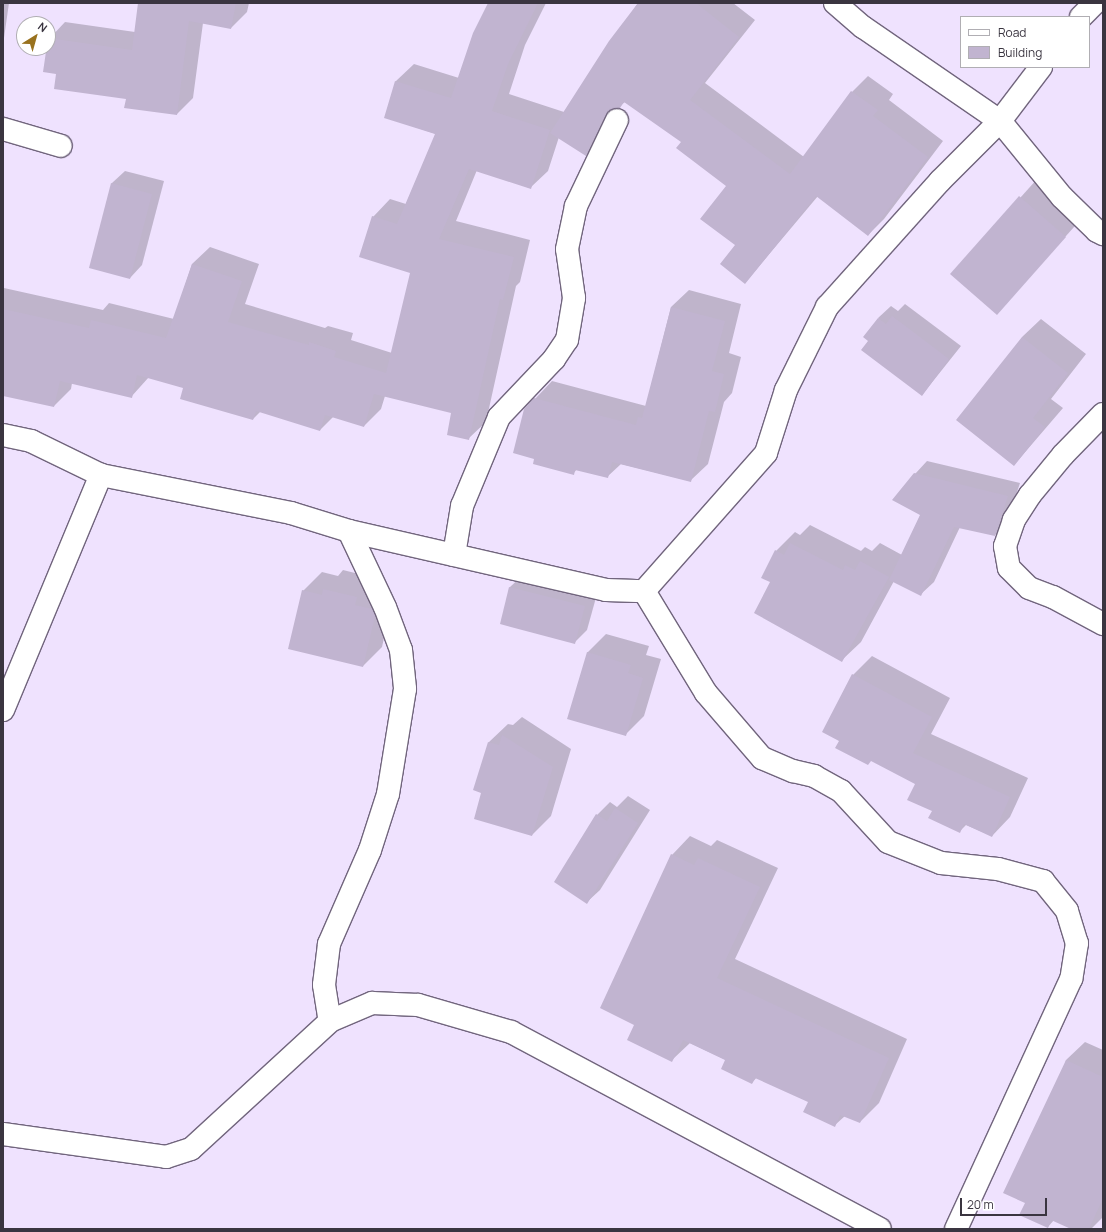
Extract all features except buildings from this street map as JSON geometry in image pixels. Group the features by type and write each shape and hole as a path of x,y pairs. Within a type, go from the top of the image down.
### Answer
{"street":[{"path":"835,3 863,27 1000,121 1062,196 1097,231 1103,234"},
{"path":"1082,16 1095,3"},
{"path":"644,591 766,453 786,390 827,308 940,181 1000,121 1040,68"},
{"path":"454,555 462,506 499,417 554,359 567,340 574,298 567,249 576,206 617,120"},
{"path":"3,129 61,146"},
{"path":"1103,414 1063,455 1030,495 1014,520 1005,546 1009,568 1029,588 1053,597 1103,624"},
{"path":"3,435 31,441 102,475 291,513 349,531 606,590 644,591"},
{"path":"3,710 89,510 102,475"},
{"path":"330,1021 324,986 329,944 370,850 388,794 405,689 401,650 385,607 349,531"},
{"path":"644,591 706,693 762,758 793,771 814,776 841,791 888,842 941,863 998,869 1042,881 1067,911 1077,943 1071,979 956,1229"},
{"path":"3,1134 140,1155 166,1157 191,1149 330,1021 372,1003 418,1005 511,1032 880,1229"}]}
